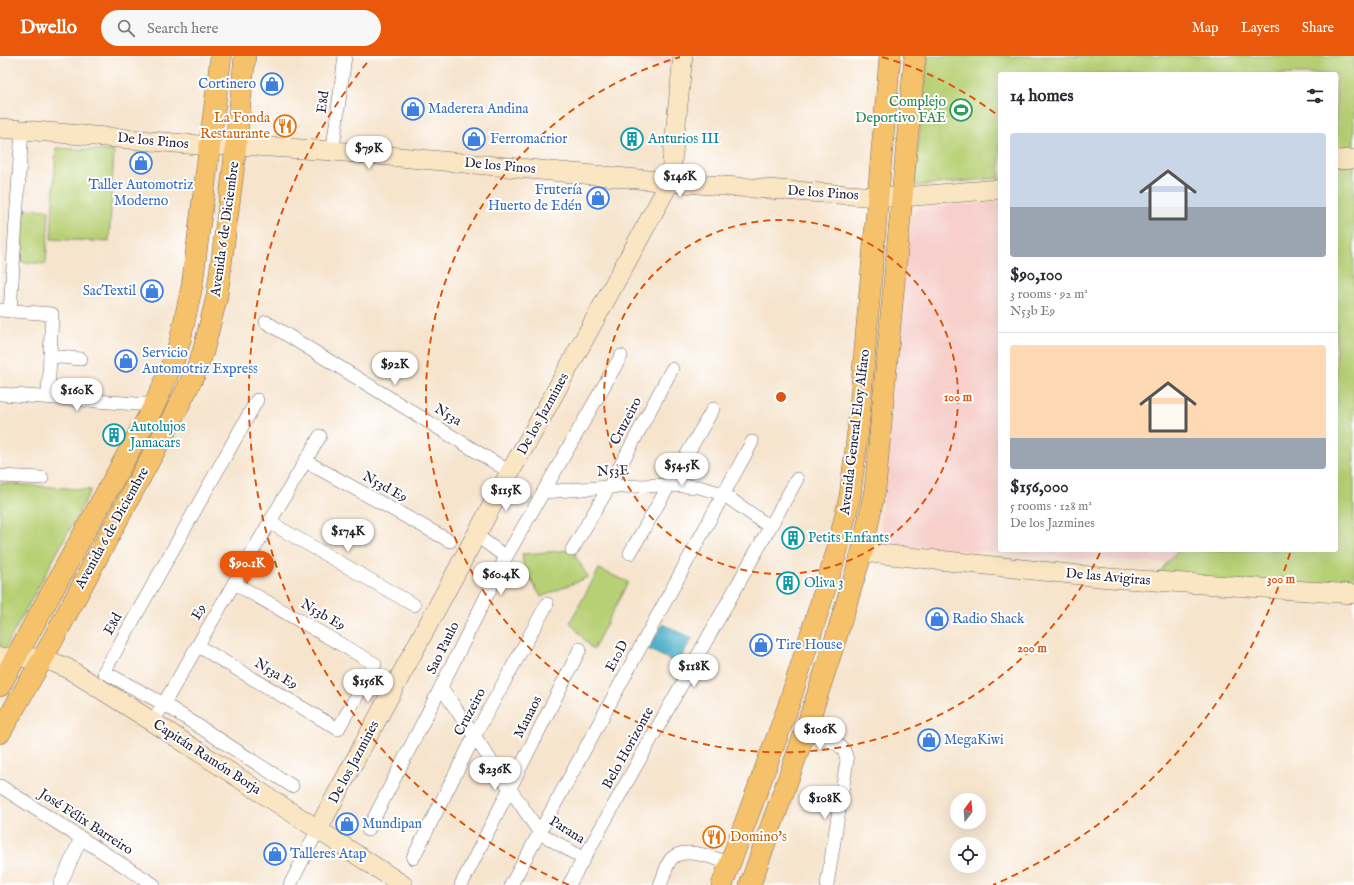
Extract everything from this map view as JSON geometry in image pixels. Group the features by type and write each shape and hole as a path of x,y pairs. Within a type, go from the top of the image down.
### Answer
{"main road":[{"name":"Avenida 6 de Diciembre","path":"0,686 8,658 155,404 173,362 180,341 192,286 221,56"},
{"name":"Avenida 6 de Diciembre","path":"0,733 43,658 175,413 195,373 203,352 216,296 236,145 245,56"},
{"name":"Avenida General Eloy Alfaro","path":"722,885 787,710 837,552 850,496 858,430 890,56"},
{"name":"Avenida General Eloy Alfaro","path":"750,885 805,732 862,552 875,489 915,56"}],"street":[{"name":"E8d","path":"334,152 345,56"},
{"name":"De los Jazmines","path":"290,885 318,829 510,472 542,418 670,182 683,56"},
{"name":"De los Pinos","path":"0,128 210,146 236,145 334,152 670,182 877,197 998,190"},
{"path":"22,130 5,310 52,314 48,397"},
{"path":"1338,160 1354,158"},
{"name":"N53a","path":"266,322 510,472"},
{"path":"50,356 81,359"},
{"name":"Sao Paulo","path":"368,830 442,687 506,557 621,356"},
{"name":"Cruzeiro","path":"572,550 609,487 672,368"},
{"path":"0,394 155,404"},
{"name":"E8d","path":"257,400 104,672 164,704 292,786"},
{"path":"630,553 713,409"},
{"name":"E9","path":"153,722 320,436"},
{"name":"E10D","path":"511,885 722,494 752,442"},
{"name":"N53d E9","path":"305,461 450,541"},
{"path":"0,476 42,478"},
{"name":"Belo Horizonte","path":"569,885 797,479"},
{"name":"N53E","path":"543,492 609,487 668,486 699,488 722,494 770,527"},
{"path":"269,522 414,605"},
{"path":"476,535 506,557"},
{"name":"De las Avigiras","path":"862,552 1109,578 1354,594"},
{"name":"N53b E9","path":"234,583 375,664 338,729"},
{"name":"Cruzeiro","path":"413,858 475,736 547,604"},
{"name":"N53a E9","path":"198,646 338,729"},
{"name":"Manaos","path":"461,885 580,649"},
{"name":"Capitán Ramón Borja","path":"8,658 43,658 67,668 153,722 403,885"},
{"name":"Parana","path":"442,687 509,789 540,833 584,859"},
{"path":"805,732 842,747 847,760 827,885"},
{"name":"José Félix Barreiro","path":"0,786 154,885"},
{"path":"60,885 81,838"},
{"path":"660,885 670,859 679,854 689,852 730,863"}],"shaded area":[{"path":"576,56 676,56 676,65"},
{"path":"998,201 998,552 1176,552 1167,563 879,545 909,217 920,208"}],"green space":[{"name":"Complejo Deportivo FAE","path":"928,56 1354,56 1354,147 1338,148 1338,72 998,72 998,178 914,186"},
{"path":"56,148 114,151 109,242 51,239"},
{"path":"1354,159 1354,594 1152,581 1176,552 1338,552 1338,160"},
{"path":"24,209 49,210 46,264 21,262"},
{"path":"0,483 91,490 3,652 0,651"},
{"path":"572,550 588,577 541,597 524,568 522,554"},
{"path":"599,569 628,582 593,650 570,622"}],"water":[{"path":"663,624 692,638 678,664 648,649"}],"place":[{"name":"Cortinero","path":"272,84"},
{"name":"Maderera Andina","path":"413,109"},
{"name":"Complejo Deportivo FAE","path":"961,110"},
{"name":"La Fonda Restaurante","path":"285,126"},
{"name":"Ferromacrior","path":"474,139"},
{"name":"Anturios III","path":"632,139"},
{"name":"Taller Automotriz Moderno","path":"141,163"},
{"name":"Frutería Huerto de Edén","path":"598,198"},
{"name":"SacTextil","path":"152,291"},
{"name":"Servicio Automotriz Express","path":"126,361"},
{"name":"Autolujos Jamacars","path":"114,435"},
{"name":"Petits Enfants","path":"793,538"},
{"name":"Oliva 3","path":"788,583"},
{"name":"Radio Shack","path":"937,619"},
{"name":"Tire House","path":"761,645"},
{"name":"MegaKiwi","path":"929,740"},
{"name":"Mundipan","path":"347,824"},
{"name":"Domino's","path":"714,837"},
{"name":"Talleres Atap","path":"275,854"}]}
